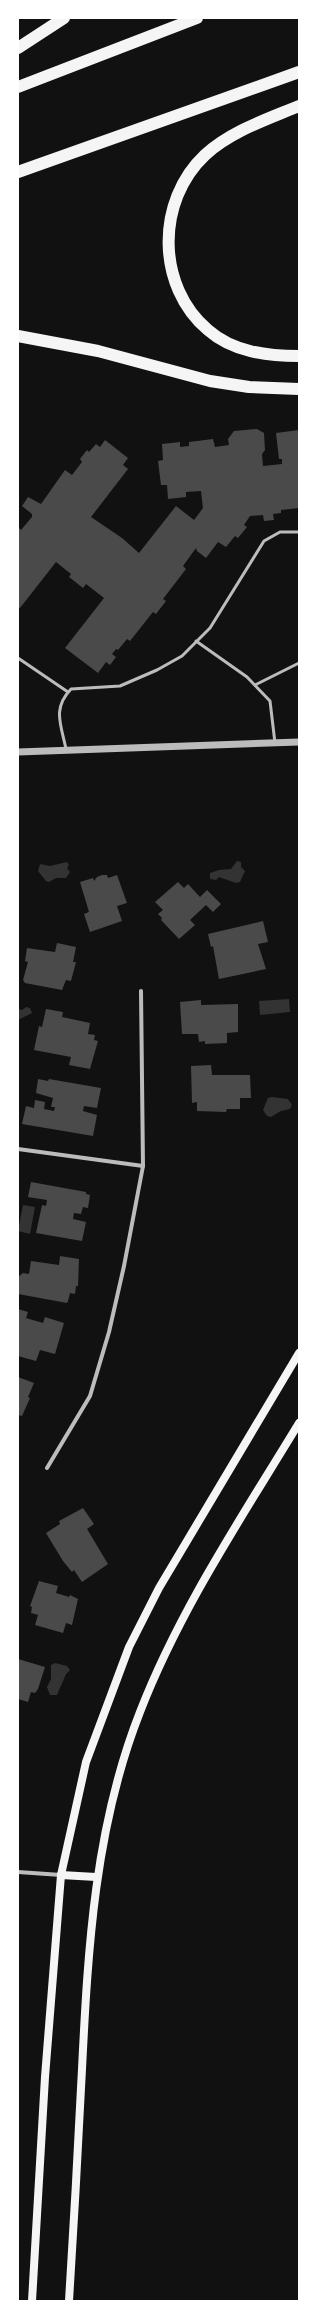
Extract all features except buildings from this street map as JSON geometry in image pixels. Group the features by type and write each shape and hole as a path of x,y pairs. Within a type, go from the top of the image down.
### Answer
{"highway":[{"path":"18,48 64,18"},
{"path":"18,87 197,18"},
{"path":"18,172 299,72"},
{"path":"299,106 223,142 205,155 187,177 174,202 168,234 170,264 178,290 191,312 208,330 234,346 259,354 299,356"},
{"path":"18,336 98,351 210,381 249,387 299,389"}],"main road":[{"path":"32,2301 46,2061 61,1874 86,1762 129,1647 159,1588 299,1353"},
{"path":"68,2301 88,1962 96,1877 106,1825 139,1714 158,1667 186,1611 299,1423"},
{"path":"61,1874 96,1877"}],"street":[{"path":"18,752 299,742"},
{"path":"47,1468 90,1396 111,1325 143,1166 141,991"},
{"path":"18,1149 143,1166"},
{"path":"18,1872 61,1874"}],"lane":[{"path":"66,751 58,712 62,698 71,689 120,686 157,670 182,656 210,628 264,541 280,532 299,532"},
{"path":"196,641 247,677 270,701 275,743"},
{"path":"18,658 68,692"},
{"path":"255,685 299,663"}],"shaded area":[{"path":"237,861 241,862 241,867 245,871 240,882 236,883 219,877 216,880 210,879 210,873 219,870 231,869"},
{"path":"67,862 69,865 67,868 70,872 66,878 56,878 49,882 46,881 38,871 40,864 50,866"},
{"path":"289,999 290,1012 260,1015 259,1001"},
{"path":"26,1007 30,1008 32,1013 18,1020 18,1009 22,1010"},
{"path":"268,1098 288,1099 292,1105 290,1109 281,1111 271,1117 267,1116 263,1110"},
{"path":"23,1205 35,1207 30,1234 18,1231"},
{"path":"55,1663 67,1666 70,1670 66,1674 57,1695 50,1695 47,1687 51,1679 51,1665"}]}
